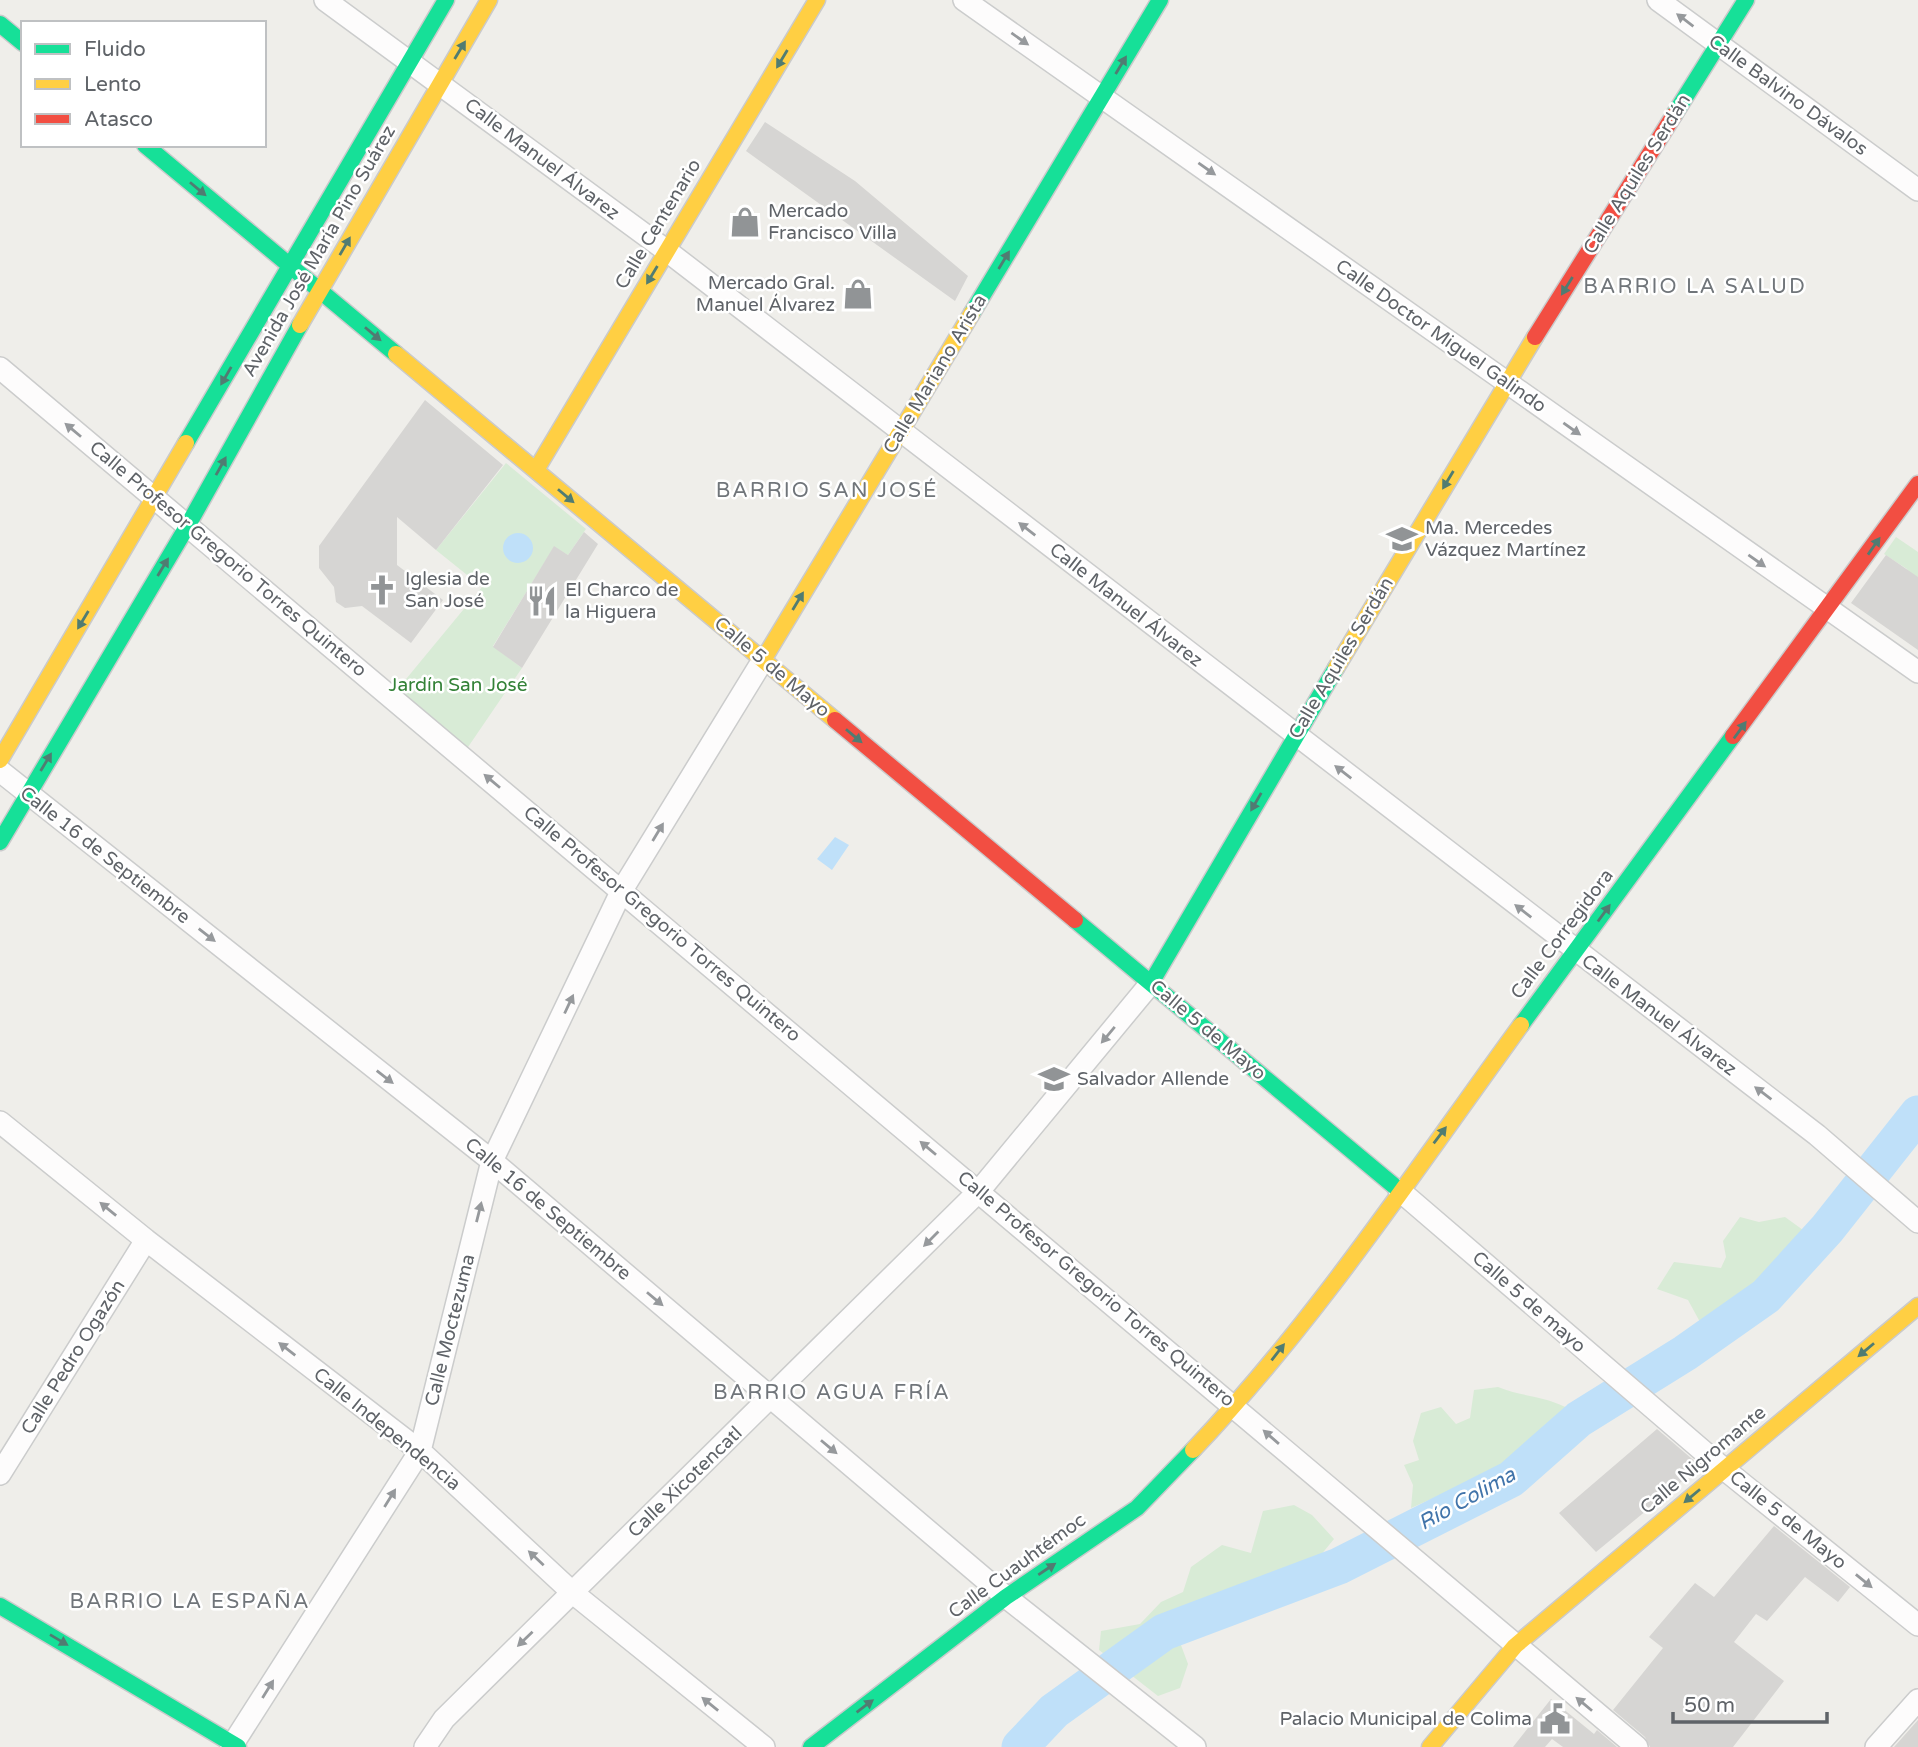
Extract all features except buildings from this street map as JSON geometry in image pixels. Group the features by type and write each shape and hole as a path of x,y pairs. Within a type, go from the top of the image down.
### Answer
{"street":[{"name":"Calle Manuel Álvarez","path":"325,0 667,251 1817,1135 1918,1222"},
{"name":"Avenida José María Pino Suárez","path":"0,760 446,0"},
{"name":"Avenida José María Pino Suárez","path":"0,842 188,525 319,290 489,0"},
{"name":"Calle Centenario","path":"536,470 817,0"},
{"name":"Calle Doctor Miguel Galindo","path":"964,0 1103,95 1828,611 1918,671"},
{"name":"Calle Mariano Arista","path":"622,890 1160,0"},
{"name":"Calle Balvino Dávalos","path":"1658,0 1918,190"},
{"name":"Calle Aquiles Serdán","path":"979,1191 1151,983 1295,735 1507,383 1746,0"},
{"path":"0,24 21,41"},
{"name":"Calle 5 de Mayo","path":"147,147 1399,1190"},
{"name":"Calle Profesor Gregorio Torres Quintero","path":"0,368 1637,1747"},
{"name":"Calle Corregidora","path":"1235,1406 1331,1284 1828,611 1918,484"},
{"name":"Calle 16 de Septiembre","path":"0,771 492,1161 1006,1597 1195,1747"},
{"name":"Calle Moctezuma","path":"234,1746 420,1451 492,1161 622,890"},
{"name":"Calle Independencia","path":"0,1122 146,1240 420,1451 573,1592 764,1747"},
{"name":"Calle 5 de mayo","path":"1399,1190 1660,1413"},
{"name":"Calle Xicotencatl","path":"425,1747 444,1719 979,1191"},
{"name":"Calle Pedro Ogazón","path":"0,1474 146,1240"},
{"name":"Calle Nigromante","path":"1430,1747 1515,1646 1918,1306"},
{"name":"Calle Cuauhtémoc","path":"811,1747 1006,1597 1137,1508 1235,1406"},
{"name":"Calle 5 de Mayo","path":"1660,1413 1724,1469 1918,1625"},
{"path":"0,1605 234,1746"},
{"path":"1876,1747 1918,1700"}],"green space":[{"name":"Jardín San José","path":"506,463 586,529 568,555 554,547 493,646 522,668 466,750 397,690 482,587 436,550"},
{"path":"1896,537 1918,552 1918,603 1907,569 1884,554"},
{"path":"1740,1217 1759,1222 1785,1217 1803,1230 1762,1288 1700,1322 1688,1300 1657,1289 1674,1262 1721,1268 1726,1257 1723,1241"},
{"path":"1498,1387 1553,1402 1571,1410 1497,1470 1411,1508 1413,1485 1404,1465 1419,1460 1413,1441 1421,1413 1441,1407 1456,1424 1470,1418 1474,1390"},
{"path":"1294,1505 1312,1515 1334,1539 1311,1567 1271,1600 1222,1604 1206,1627 1178,1637 1188,1664 1180,1688 1158,1696 1099,1650 1101,1631 1140,1624 1161,1602 1183,1592 1191,1567 1222,1545 1251,1553 1263,1511"}],"water":[{"path":"518,533 529,537 533,548 529,559 518,563 507,559 503,548 507,537"},
{"path":"835,837 849,845 832,870 817,859"}],"waterway":[{"name":"Río Colima","path":"1020,1747 1054,1711 1164,1632 1339,1566 1511,1479 1579,1419 1685,1353 1766,1296 1827,1229 1918,1114"}],"traffic: fast":[{"path":"186,443 446,0"},
{"path":"972,313 1160,0"},
{"path":"1674,115 1746,0"},
{"path":"0,24 21,41"},
{"path":"147,147 396,354"},
{"path":"0,842 188,525 300,325"},
{"path":"1151,983 1336,668"},
{"path":"1521,1025 1733,736"},
{"path":"1075,920 1399,1190"},
{"path":"811,1747 1006,1597 1137,1508 1193,1450"},
{"path":"0,1606 238,1747"}],"traffic: slow":[{"path":"300,325 489,0"},
{"path":"536,470 817,0"},
{"path":"763,660 972,313"},
{"path":"1336,668 1535,337"},
{"path":"396,354 835,720"},
{"path":"0,760 186,443"},
{"path":"1193,1450 1238,1401 1323,1297 1521,1025"},
{"path":"1430,1747 1515,1646 1918,1306"}],"traffic: jam":[{"path":"1535,337 1674,115"},
{"path":"1733,736 1918,484"},
{"path":"835,720 1075,920"}],"place":[{"name":"Mercado Francisco Villa","path":"745,222"},
{"name":"Mercado Gral. Manuel Álvarez","path":"858,294"},
{"name":"Ma. Mercedes Vázquez Martínez","path":"1402,539"},
{"name":"Iglesia de San José","path":"382,590"},
{"name":"El Charco de la Higuera","path":"542,601"},
{"name":"Salvador Allende","path":"1054,1079"},
{"name":"Palacio Municipal de Colima","path":"1555,1719"}],"district":[{"name":"BARRIO LA SALUD","path":"1695,286"},
{"name":"BARRIO SAN JOSÉ","path":"827,490"},
{"name":"BARRIO AGUA FRÍA","path":"832,1392"},
{"name":"BARRIO LA ESPAÑA","path":"190,1601"}]}
